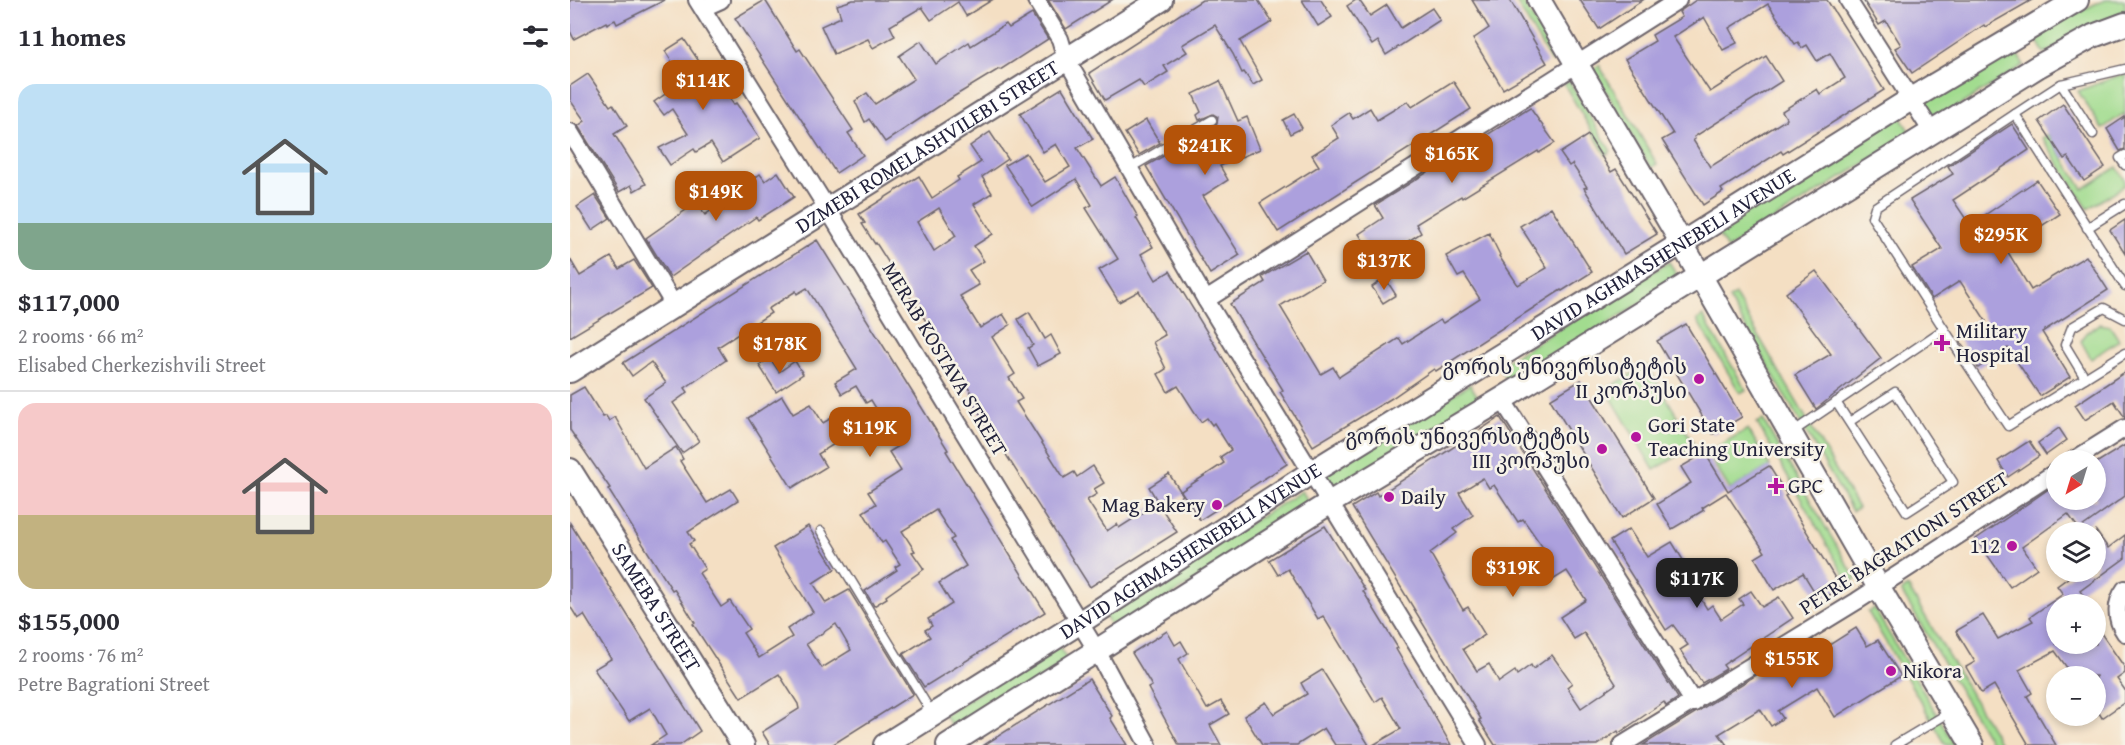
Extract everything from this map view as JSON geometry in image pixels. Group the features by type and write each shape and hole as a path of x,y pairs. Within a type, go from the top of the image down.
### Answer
{"street":[{"path":"700,4 721,0"},
{"path":"1036,0 1060,39 1066,59 1206,300 1478,745"},
{"name":"DZMEBI ROMELASHVILEBI STREET","path":"570,371 1161,0"},
{"path":"1539,0 1701,275 1878,586 1972,745"},
{"path":"1206,300 1678,0"},
{"path":"1848,0 1932,132"},
{"name":"DAVID AGHMASHENEBELI AVENUE","path":"885,745 1079,623 1312,471 1911,99 2077,0"},
{"name":"MERAB KOSTAVA STREET","path":"700,4 1097,651 1148,745"},
{"name":"DAVID AGHMASHENEBELI AVENUE","path":"951,744 1331,502 1502,399 2037,67 2093,36 2125,24"},
{"path":"2018,34 2037,67"},
{"path":"570,132 674,305"},
{"path":"1502,399 1694,703"},
{"path":"2090,450 2125,428"},
{"name":"SAMEBA STREET","path":"570,470 743,745"},
{"name":"PETRE BAGRATIONI STREET","path":"1622,745 1694,703 2046,478"},
{"path":"2125,589 2118,603 2117,615 2125,633"}],"lane":[{"path":"2125,69 2061,84 1875,207 1872,217 2008,426 2125,353"},
{"path":"2061,84 2093,134"},
{"path":"2015,114 2125,286"},
{"path":"1130,168 1212,120"},
{"path":"2125,155 2120,158 2125,165"},
{"path":"2087,228 2125,204"},
{"path":"2085,378 2065,345 2072,327 2104,308 2125,319"},
{"path":"1791,433 1944,329"},
{"path":"1836,402 1907,512 1953,482 1895,393 1849,422"},
{"path":"821,531 933,715"},
{"path":"1895,745 1952,711"}],"green space":[{"path":"1515,0 1522,0 1556,59 1551,62"},
{"path":"2106,0 2125,0 2125,14 2044,53 2034,35"},
{"path":"2012,46 2024,65 1936,120 1923,101"},
{"path":"1599,65 1657,164 1651,168 1593,69"},
{"path":"2125,73 2125,117 2123,114 2102,129 2078,91"},
{"path":"1569,81 1611,151 1606,155 1564,84"},
{"path":"1899,115 1911,134 1727,249 1715,229"},
{"path":"2048,134 2083,189 2117,167 2125,180 2125,185 2088,209 2042,138"},
{"path":"1669,262 1680,279 1509,384 1498,366"},
{"path":"1735,295 1858,508 1852,511 1729,299"},
{"path":"1703,316 1746,390 1740,393 1697,320"},
{"path":"2100,324 2110,326 2119,340 2091,359 2081,341 2088,331"},
{"path":"1647,365 1695,446 1654,470 1606,389"},
{"path":"1470,384 1481,402 1335,493 1324,475"},
{"path":"1763,420 1856,579 1849,583 1757,423"},
{"path":"1748,429 1770,466 1730,490 1707,452"},
{"path":"1302,491 1312,508 1114,631 1104,614"},
{"path":"1908,587 2001,745 1992,745 1901,591"},
{"path":"1874,608 1955,745 1946,745 1868,612"},
{"path":"1057,644 1068,661 955,732 944,715"}],"building":[{"path":"570,0 665,0 617,24 615,20 607,24 606,22 574,39 570,31"},
{"path":"765,0 797,51 800,49 853,130 848,133 863,155 836,173 735,18"},
{"path":"853,0 992,0 966,16 958,2 931,20 922,7 890,26 895,36 873,48 868,39 834,54 821,26 841,17 837,5"},
{"path":"1048,0 1112,0 1066,29"},
{"path":"1202,0 1258,0 1272,22 1240,41 1262,80 1253,85 1244,72 1242,73 1215,25 1182,45 1187,52 1164,66 1168,72 1144,87 1139,80 1105,100 1089,73"},
{"path":"1302,0 1321,0 1332,17 1318,26"},
{"path":"1359,0 1370,16 1387,5 1401,28 1432,8 1440,20 1386,55 1378,41 1372,45 1347,6"},
{"path":"1472,0 1510,0 1547,63 1503,89 1473,39 1489,28"},
{"path":"1580,0 1643,0 1599,29"},
{"path":"1696,0 1827,0 1884,90 1783,154 1781,151 1721,189 1723,192 1703,205 1662,140 1673,134 1625,59 1655,41 1652,35 1682,17 1679,12","holes":["1768,4 1795,44 1798,42 1802,48 1807,45 1817,61 1830,53 1845,78 1820,94 1817,89 1782,111 1787,119 1710,167 1693,140 1694,137 1782,81 1766,56 1710,92 1673,37 1704,17 1723,50 1737,43 1729,28"]},
{"path":"1863,0 2032,0 1985,27 1984,25 1912,73 1895,48 1901,45 1886,21 1879,25"},
{"path":"1032,14 1048,39 885,142 869,119 865,122 855,101 867,93 875,104 914,79 899,56 921,41 936,64 969,42 971,46 1006,24 1009,28"},
{"path":"684,39 706,72 710,69 760,138 723,162 711,143 696,152 694,149 670,165 659,148 688,134 672,109 664,115 654,102 684,81 665,51"},
{"path":"588,74 610,106 613,104 627,126 614,134 646,184 634,191 631,185 619,192 578,126 585,121 570,100 570,86"},
{"path":"1220,81 1238,121 1247,117 1260,149 1220,166 1228,180 1203,196 1240,255 1210,274 1146,166 1167,154 1174,152 1176,156 1196,143 1195,139 1206,135 1205,132 1217,124 1218,117 1213,114 1199,120 1197,115 1201,112 1193,94"},
{"path":"1453,81 1471,109 1278,232 1260,203 1319,166 1312,155 1339,138 1331,125 1349,113 1353,119 1370,108 1377,120 1408,101 1412,107"},
{"path":"1062,88 1093,139 1077,148 1101,186 1115,177 1153,247 1141,254 1156,280 1170,271 1287,464 1200,520 1181,491 1224,463 1220,457 1231,450 1214,423 1212,425 1207,418 1201,422 1178,386 1168,392 1158,374 1166,369 1153,342 1165,335 1139,291 1119,302 1099,270 1118,259 1086,208 1092,205 1076,179 1033,207 1005,165 1026,153 1045,182 1070,167 1056,144 1043,152 1020,114"},
{"path":"2063,104 2105,167 2084,181 2068,157 2064,159 2039,121"},
{"path":"1530,108 1555,143 1416,224 1421,233 1399,247 1406,257 1383,272 1359,234 1383,218 1375,205"},
{"path":"1294,114 1302,128 1290,134 1283,120"},
{"path":"2125,117 2125,149 2120,151 2107,129"},
{"path":"1146,120 1160,143 1139,155 1125,133"},
{"path":"2012,124 2029,150 1953,200 1970,225 2037,180 2060,214 2006,249 2031,290 2086,256 2108,290 2042,332 2070,377 2040,396 2008,348 1978,368 1958,338 1986,321 1960,281 1932,299 1912,267 1942,249 1910,200 1953,174 1948,166"},
{"path":"990,132 1008,159 982,177 992,193 974,204 993,234 974,246 984,261 969,270 979,285 960,296 980,328 1003,314 1010,325 992,337 1015,374 1009,378 1022,399 1016,402 1064,478 1074,472 1077,477 1093,466 1104,483 1094,489 1097,494 1087,500 1107,531 1117,524 1119,528 1158,503 1177,532 1090,587 972,401 975,399 961,376 862,224 865,223 859,214 919,176 932,198 959,180 957,177 981,162 970,146","holes":["939,208 956,236 934,251 917,222"]},
{"path":"1588,135 1611,172 1616,169 1657,234 1624,254 1584,188 1587,187 1572,164 1569,166 1560,153"},
{"path":"778,172 794,197 758,220 756,217 670,277 646,238 696,203 705,215 760,174 765,181"},
{"path":"595,195 610,218 592,230 577,207"},
{"path":"1551,207 1592,272 1313,446 1280,392 1283,390 1230,304 1265,282 1262,277 1306,251 1323,280 1280,306 1321,374 1333,367 1339,377 1399,338 1403,344 1440,320 1443,323 1480,299 1464,274 1458,277 1446,256 1489,233 1499,256 1518,285 1547,268 1520,226"},
{"path":"2125,220 2125,254 2110,230"},
{"path":"817,240 948,450 946,451 1045,612 924,687 903,654 930,637 925,630 932,626 928,619 952,604 939,583 966,566 950,540 954,538 936,510 902,531 915,551 912,552 924,569 874,606 865,591 897,570 895,567 900,564 885,541 882,543 863,512 876,504 868,492 901,471 889,452 899,446 871,400 866,403 856,386 842,394 835,382 857,369 807,288 797,294 796,291 768,309 771,313 718,347 726,360 685,388 688,392 673,403 699,441 682,453 644,398 666,383 651,362 632,376 623,363"},
{"path":"611,257 619,269 634,260 652,288 570,337 570,259 580,276"},
{"path":"1816,271 1881,358 1816,409 1795,375 1831,354 1786,293"},
{"path":"1385,278 1396,295 1383,303 1372,287"},
{"path":"1029,312 1045,339 1051,335 1061,354 1038,366 1028,348 1033,345 1018,319"},
{"name":"გორის უნივერსიტეტის II კორპუსი","path":"1686,324 1742,417 1713,434 1657,341"},
{"path":"770,358 779,372 795,361 803,374 776,392 759,365"},
{"path":"2125,372 2125,418 2114,401 2085,420 2075,405"},
{"name":"გორის უნივერსიტეტის III კორპუსი","path":"1581,380 1654,498 1622,518 1550,399"},
{"path":"584,387 603,417 606,416 609,421 615,417 644,468 676,447 683,459 680,461 707,503 731,489 738,500 688,532 694,541 689,544 705,569 699,573 721,607 730,601 749,629 743,633 759,658 792,637 787,629 813,612 773,548 808,526 835,569 813,583 826,603 849,590 913,694 832,745 770,745 762,732 799,709 798,704 779,674 741,698 693,624 695,623 674,589 672,590 608,489 610,488 570,430 570,395","holes":["836,624 851,650 822,668 806,644"]},
{"path":"782,396 793,414 811,404 823,423 840,413 852,433 818,454 826,467 792,488 748,418"},
{"path":"1500,417 1678,698 1666,706 1664,702 1597,745 1495,745 1352,507 1376,492 1378,496","holes":["1483,478 1489,488 1494,485 1518,522 1523,519 1551,559 1533,571 1543,586 1567,571 1586,600 1560,617 1574,639 1584,633 1616,684 1581,708 1567,687 1572,683 1552,655 1533,669 1531,665 1517,675 1515,671 1499,682 1489,664 1477,671 1463,649 1485,635 1468,607 1463,610 1430,553 1457,533 1453,529 1473,515 1459,493"]},
{"path":"2059,428 2067,440 2053,450 2046,450 2046,455 2038,443"},
{"path":"2029,441 2039,456 2008,477 1998,461"},
{"path":"2125,445 2125,496 2106,510 2106,457"},
{"path":"1705,453 1728,491 1769,466 1841,588 1826,597 1820,587 1814,591 1803,573 1774,590 1755,558 1765,552 1726,493 1702,508 1704,510 1672,529 1657,504 1691,483 1681,467"},
{"path":"1169,474 1183,495 1162,509 1149,487"},
{"path":"2046,491 2046,510 2105,510 2089,522 2074,522 2068,514 2057,522 2046,522 2046,530 2022,547 2037,568 2010,587 1976,539"},
{"path":"570,523 700,731 680,745 651,745 666,735 650,708 629,721 594,669 611,659 584,615 578,619 570,606"},
{"path":"1325,526 1365,590 1363,591 1398,648 1396,649 1451,745 1373,745 1401,729 1382,697 1375,702 1323,616 1318,619 1288,569 1278,575 1269,560"},
{"path":"1629,529 1647,557 1672,542 1691,573 1686,575 1707,609 1712,605 1721,619 1743,604 1739,599 1751,591 1762,607 1779,597 1793,618 1723,665 1726,669 1702,683 1680,650 1688,645 1673,625 1666,630 1610,541"},
{"path":"2125,535 2125,558 2106,572 2106,545 2108,548"},
{"path":"2062,582 2092,582 2080,591 2082,594 2063,594 2057,586"},
{"path":"2046,606 2046,654 2049,654 2019,670 2032,693 2027,696 2056,745 2029,745 1994,685 1981,693 1966,667 1975,662 1956,631 1983,615 1998,639 2033,621 2030,617"},
{"path":"1856,628 1867,646 1878,640 1901,676 1835,717 1817,687 1778,711 1783,718 1771,726 1760,709 1719,734 1727,745 1643,745 1813,640 1820,651"},
{"path":"1167,631 1175,645 1181,641 1188,653 1179,659 1207,709 1221,701 1229,714 1210,725 1221,745 1179,745 1148,688 1152,686 1132,653"},
{"path":"2106,640 2125,668 2125,673 2117,679 2125,690 2125,702 2106,715 2106,666 2066,666 2057,654 2106,654"},
{"path":"1322,670 1369,745 1335,745 1324,728 1297,745 1262,745 1244,716 1266,702 1274,714 1307,694 1301,683"},
{"path":"1089,679 1127,745 984,745"}],"place":[{"name":"Military Hospital","path":"1942,343"},
{"name":"გორის უნივერსიტეტის II კორპუსი","path":"1699,379"},
{"name":"Gori State Teaching University","path":"1636,437"},
{"name":"გორის უნივერსიტეტის III კორპუსი","path":"1602,449"},
{"name":"GPC","path":"1776,486"},
{"name":"Daily","path":"1389,497"},
{"name":"Mag Bakery","path":"1217,505"},
{"name":"112","path":"2012,546"},
{"name":"Nikora","path":"1891,671"}]}
